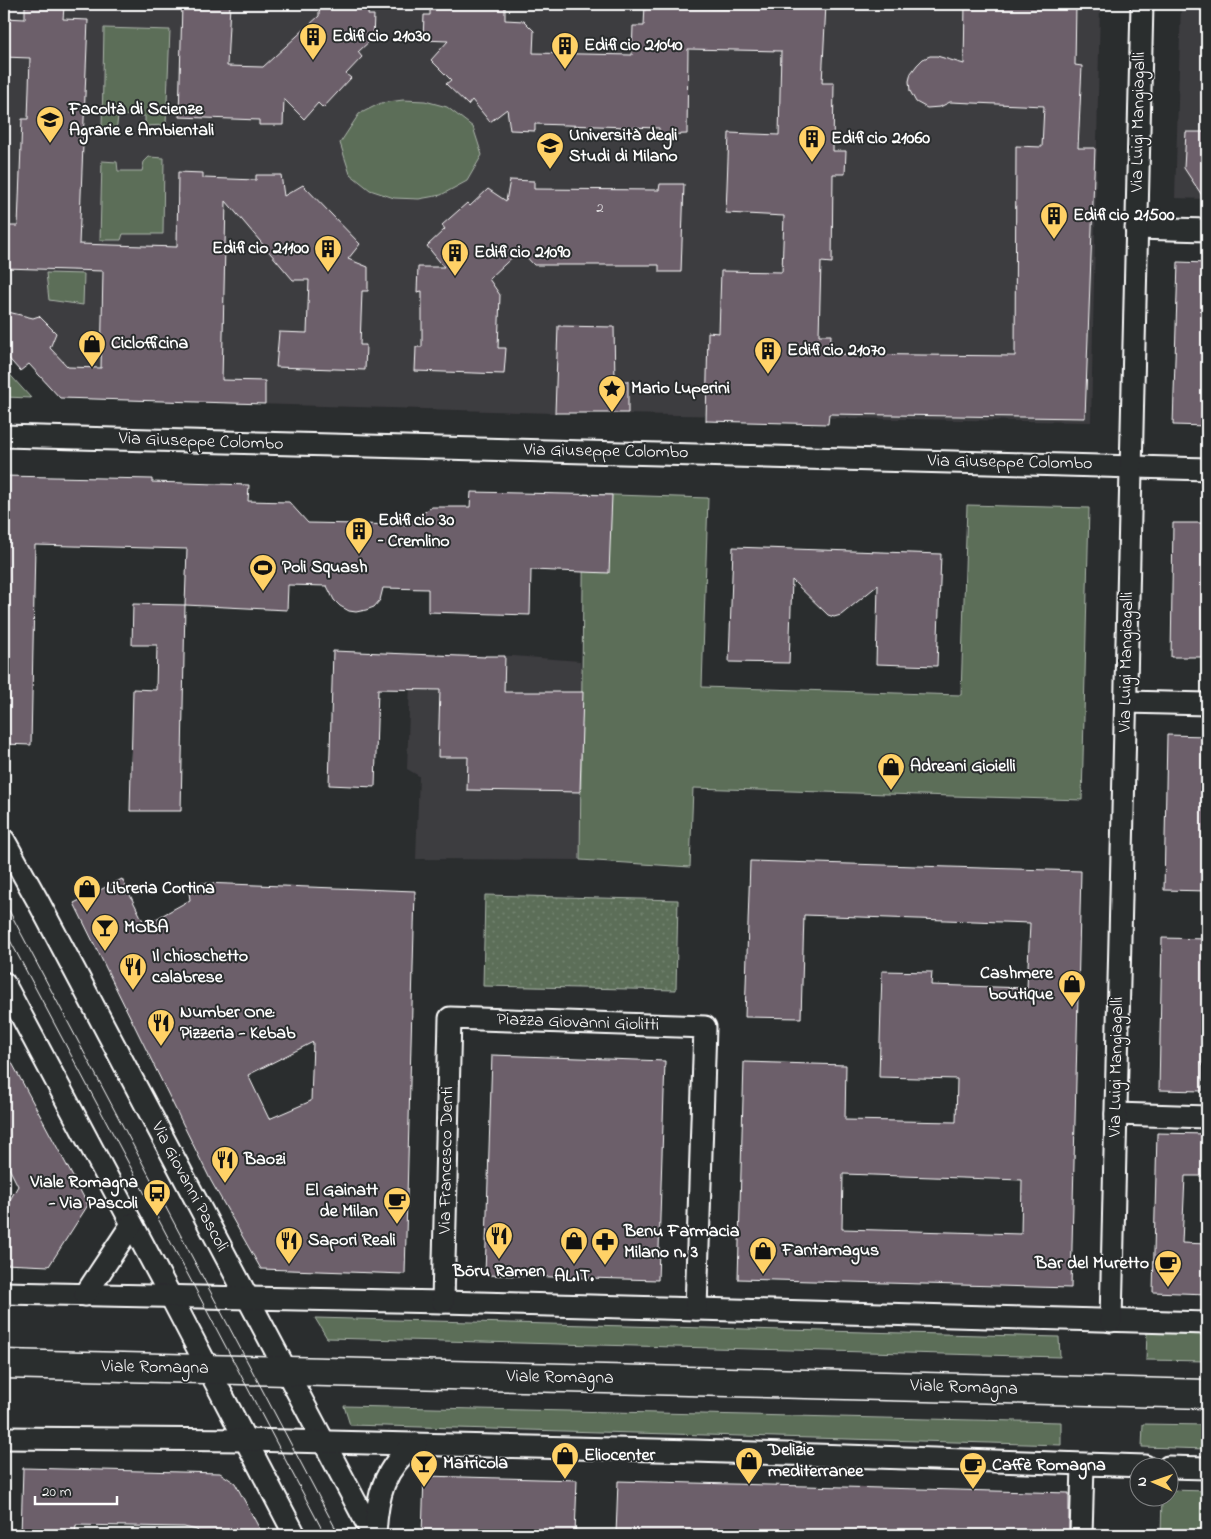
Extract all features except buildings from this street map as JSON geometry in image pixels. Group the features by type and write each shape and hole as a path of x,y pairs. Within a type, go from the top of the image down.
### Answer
{"main road":[{"name":"Viale Romagna","path":"4,1364 1207,1394"}],"street":[{"name":"Via Luigi Mangiagalli","path":"1112,1321 1142,4"},
{"path":"1136,228 1207,230"},
{"name":"Via Giuseppe Colombo","path":"4,436 1207,469"},
{"path":"1126,702 1207,704"},
{"name":"Via Giovanni Pascoli","path":"4,840 374,1535"},
{"path":"4,983 295,1535"},
{"name":"Piazza Giovanni Giolitti","path":"450,1018 705,1027 696,1309"},
{"name":"Via Francesco Denti","path":"443,1302 450,1018"},
{"path":"1116,1114 1207,1117"},
{"path":"85,1295 132,1224"},
{"path":"4,1293 443,1302 1207,1323"},
{"path":"4,1438 245,1440 416,1444 696,1451 1128,1466"},
{"name":"Via Giovanni Pascoli","path":"374,1535 380,1493 387,1476 404,1452 416,1444"},
{"path":"1081,1535 1083,1465"},
{"path":"1178,1467 1207,1468"}],"shaded area":[{"name":"Università degli Studi di Milano","path":"4,4 1100,4 1091,422 555,413 60,398 4,336"},
{"path":"1181,4 1207,4 1207,199 1175,198"},
{"path":"411,654 513,656 580,661 583,692 580,860 416,859 419,776 407,769"}],"green space":[{"path":"104,28 170,30 166,125 145,126 145,116 118,115 117,125 111,130 102,128"},
{"path":"403,100 425,101 447,107 473,127 482,155 467,181 441,195 419,199 394,198 370,190 350,174 340,143 359,114 381,103"},
{"path":"149,157 164,158 163,234 123,234 121,240 100,240 102,161 117,162 118,171 142,171 144,162"},
{"path":"46,273 84,274 83,305 49,300"},
{"path":"4,368 31,398 4,397"},
{"path":"584,494 708,498 702,687 961,695 967,505 1089,508 1082,800 693,788 690,867 580,860"},
{"path":"485,895 678,900 676,990 483,986"},
{"path":"315,1318 1059,1337 1060,1357 327,1338"},
{"path":"1147,1331 1207,1333 1207,1361 1146,1360"},
{"path":"344,1406 1061,1422 1061,1445 350,1425"},
{"path":"1143,1424 1207,1425 1207,1449 1142,1447"},
{"path":"1178,1490 1207,1491 1207,1535 1161,1535 1162,1506 1178,1506"}],"tram line":[{"path":"4,901 339,1535"},
{"path":"4,929 325,1535"}],"place":[{"name":"Edificio 21030","path":"313,61"},
{"name":"Edificio 21040","path":"565,70"},
{"name":"Facoltà di Scienze Agrarie e Ambientali","path":"50,144"},
{"name":"Edificio 21060","path":"812,163"},
{"name":"Università degli Studi di Milano","path":"550,170"},
{"name":"Edificio 21500","path":"1054,240"},
{"name":"Edificio 21100","path":"328,273"},
{"name":"Edificio 21090","path":"455,277"},
{"name":"Ciclofficina","path":"92,368"},
{"name":"Edificio 21070","path":"768,375"},
{"name":"Mario Luperini","path":"612,413"},
{"name":"Edificio 30 – Cremlino","path":"359,555"},
{"name":"Poli Squash","path":"263,592"},
{"name":"Adreani Gioielli","path":"891,791"},
{"name":"Libreria Cortina","path":"87,913"},
{"name":"MOBA","path":"105,952"},
{"name":"Il chioschetto calabrese","path":"133,991"},
{"name":"Cashmere boutique","path":"1072,1008"},
{"name":"Number One: Pizzeria - Kebab","path":"161,1047"},
{"name":"Baozi","path":"225,1184"},
{"name":"Viale Romagna - Via Pascoli","path":"157,1217"},
{"name":"El Gainatt de Milan","path":"397,1225"},
{"name":"Bōru Ramen","path":"499,1260"},
{"name":"Sapori Reali","path":"289,1265"},
{"name":"AL.IT.","path":"574,1265"},
{"name":"Benu Farmacia Milano n. 3","path":"605,1266"},
{"name":"Fantamagus","path":"763,1275"},
{"name":"Bar del Muretto","path":"1168,1288"},
{"name":"Eliocenter","path":"565,1480"},
{"name":"Delizie mediterranee","path":"749,1485"},
{"name":"Matricola","path":"424,1488"},
{"name":"Caffè Romagna","path":"973,1490"}]}
